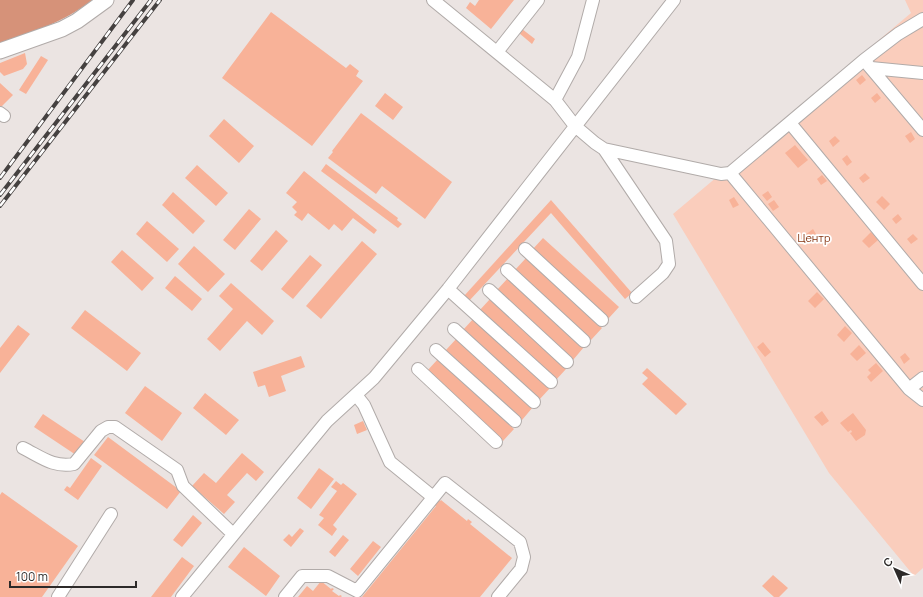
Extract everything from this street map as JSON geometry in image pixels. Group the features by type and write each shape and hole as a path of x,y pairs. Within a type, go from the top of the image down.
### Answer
{"main road":[{"path":"0,51 62,29 77,21 106,0"}],"street":[{"path":"433,0 555,100 575,126 604,149 721,174 730,173 790,123 868,64 898,34 923,19"},
{"path":"497,52 538,0"},
{"path":"555,100 578,58 593,0"},
{"path":"182,597 327,421 374,378 448,289 674,0"},
{"path":"868,64 923,73"},
{"path":"868,64 923,130"},
{"path":"790,123 923,284"},
{"path":"604,149 666,241 670,264 663,274 636,297"},
{"path":"730,173 909,389 923,400"},
{"path":"524,250 602,320"},
{"path":"507,270 584,341"},
{"path":"448,289 551,382"},
{"path":"489,290 567,362"},
{"path":"454,329 534,402"},
{"path":"436,350 515,421"},
{"path":"418,369 496,442"},
{"path":"909,389 923,378"},
{"path":"356,395 364,405 390,462 433,497"},
{"path":"23,448 52,463 66,466 74,464 101,431 108,427 115,427 177,470 183,486 233,534"},
{"path":"285,597 302,576 328,576 357,591 446,483 520,542 524,557 521,569 498,597"},
{"path":"58,597 111,514"}],"green space":[{"name":"Центр","path":"905,0 923,0 923,568 914,576 829,473 673,214 911,13"}],"shaded area":[{"path":"0,0 92,0 59,21 0,44"}],"building":[{"path":"479,0 514,0 491,29 466,8 470,2 475,6"},
{"path":"271,12 346,68 350,64 359,71 356,76 363,81 312,146 222,78"},
{"path":"522,29 535,39 532,44 519,33"},
{"path":"25,53 27,64 23,69 4,76 0,72 0,63"},
{"path":"41,56 48,60 26,94 19,90"},
{"path":"862,75 866,80 860,85 856,80"},
{"path":"0,83 13,95 1,107 0,106"},
{"path":"385,93 403,107 393,120 375,106"},
{"path":"877,93 881,98 875,103 871,98"},
{"path":"361,113 452,182 425,219 382,186 376,194 328,158"},
{"path":"224,119 254,146 239,163 209,136"},
{"path":"911,132 915,139 910,143 905,136"},
{"path":"835,136 840,141 833,147 829,141"},
{"path":"795,145 808,160 798,168 785,153"},
{"path":"847,155 852,162 847,166 842,159"},
{"path":"326,164 398,218 397,220 402,224 398,228 321,171"},
{"path":"197,165 228,193 216,206 185,178"},
{"path":"304,171 377,230 374,234 353,218 342,231 334,224 329,230 308,213 302,221 294,215 297,212 292,207 297,202 286,193"},
{"path":"865,173 870,178 863,183 859,178"},
{"path":"822,175 827,181 821,185 817,179"},
{"path":"768,191 772,197 767,201 762,195"},
{"path":"173,192 205,221 193,234 162,205"},
{"path":"882,196 890,204 884,210 876,202"},
{"path":"734,197 739,205 733,208 729,200"},
{"path":"551,200 632,293 625,299 551,213 469,301 464,296"},
{"path":"774,200 779,207 773,211 768,204"},
{"path":"249,209 261,219 235,250 223,240"},
{"path":"898,214 902,219 896,224 892,219"},
{"path":"147,221 179,249 167,262 136,234"},
{"path":"813,229 816,234 808,240 805,235"},
{"path":"276,230 288,241 262,271 250,261"},
{"path":"871,232 878,240 869,248 862,241"},
{"path":"913,234 918,239 911,244 907,239"},
{"path":"543,238 619,307 608,319 532,250"},
{"path":"362,241 377,254 321,319 306,306"},
{"path":"194,246 225,274 208,292 178,264"},
{"path":"122,250 154,278 142,291 111,262"},
{"path":"310,255 322,265 293,299 281,289"},
{"path":"526,258 602,328 591,340 515,270"},
{"path":"175,276 202,299 192,311 165,288"},
{"path":"508,278 584,347 573,360 497,290"},
{"path":"231,283 274,321 262,335 247,321 220,351 207,339 233,309 219,296"},
{"path":"817,292 824,299 815,308 808,301"},
{"path":"490,299 566,369 555,381 479,311"},
{"path":"85,310 141,353 127,371 71,328"},
{"path":"474,318 550,388 539,400 463,330"},
{"path":"18,325 30,334 0,373 0,348"},
{"path":"845,326 852,333 844,342 837,335"},
{"path":"457,338 533,407 522,420 446,350"},
{"path":"763,342 771,352 765,357 757,347"},
{"path":"859,345 866,353 857,361 850,354"},
{"path":"905,353 910,359 904,364 900,357"},
{"path":"301,356 305,367 281,376 286,391 269,397 265,385 258,387 253,372"},
{"path":"438,359 514,429 503,441 427,371"},
{"path":"876,363 883,371 871,382 867,377 871,373 868,370"},
{"path":"647,368 687,404 676,415 642,384 648,378 642,373"},
{"path":"145,386 182,413 162,441 125,413"},
{"path":"205,393 239,420 226,435 193,408"},
{"path":"822,411 829,421 822,426 814,417"},
{"path":"853,413 866,430 865,435 856,441 850,433 852,432 851,430 848,432 840,423"},
{"path":"43,414 85,442 76,455 34,427"},
{"path":"363,421 367,430 357,434 354,425"},
{"path":"108,437 181,491 167,509 94,455"},
{"path":"242,453 264,472 256,481 247,473 227,495 235,502 224,514 192,486 204,473 216,483"},
{"path":"91,458 102,466 78,500 64,490 67,486 70,488"},
{"path":"319,468 334,479 311,509 297,498"},
{"path":"336,481 341,485 343,483 357,494 333,525 337,529 332,536 318,525 324,518 319,515 337,491 331,487"},
{"path":"2,492 78,546 42,597 0,597 0,495"},
{"path":"437,499 440,501 441,500 467,521 468,519 472,522 470,524 512,558 480,597 362,597 436,506 434,505"},
{"path":"193,515 202,523 182,547 173,540"},
{"path":"300,528 304,531 291,547 283,540 289,534 292,537"},
{"path":"343,535 349,540 335,557 329,552"},
{"path":"373,541 381,547 358,576 350,569"},
{"path":"244,547 280,576 266,596 228,567"},
{"path":"182,557 194,566 171,597 151,597"},
{"path":"773,575 788,588 779,597 774,597 762,586"},
{"path":"321,581 331,589 334,589 332,591 339,596 342,596 298,597 307,586 313,591"}],"railway":[{"path":"0,178 133,0"},
{"path":"0,195 151,0"},
{"path":"0,206 160,0"}]}
